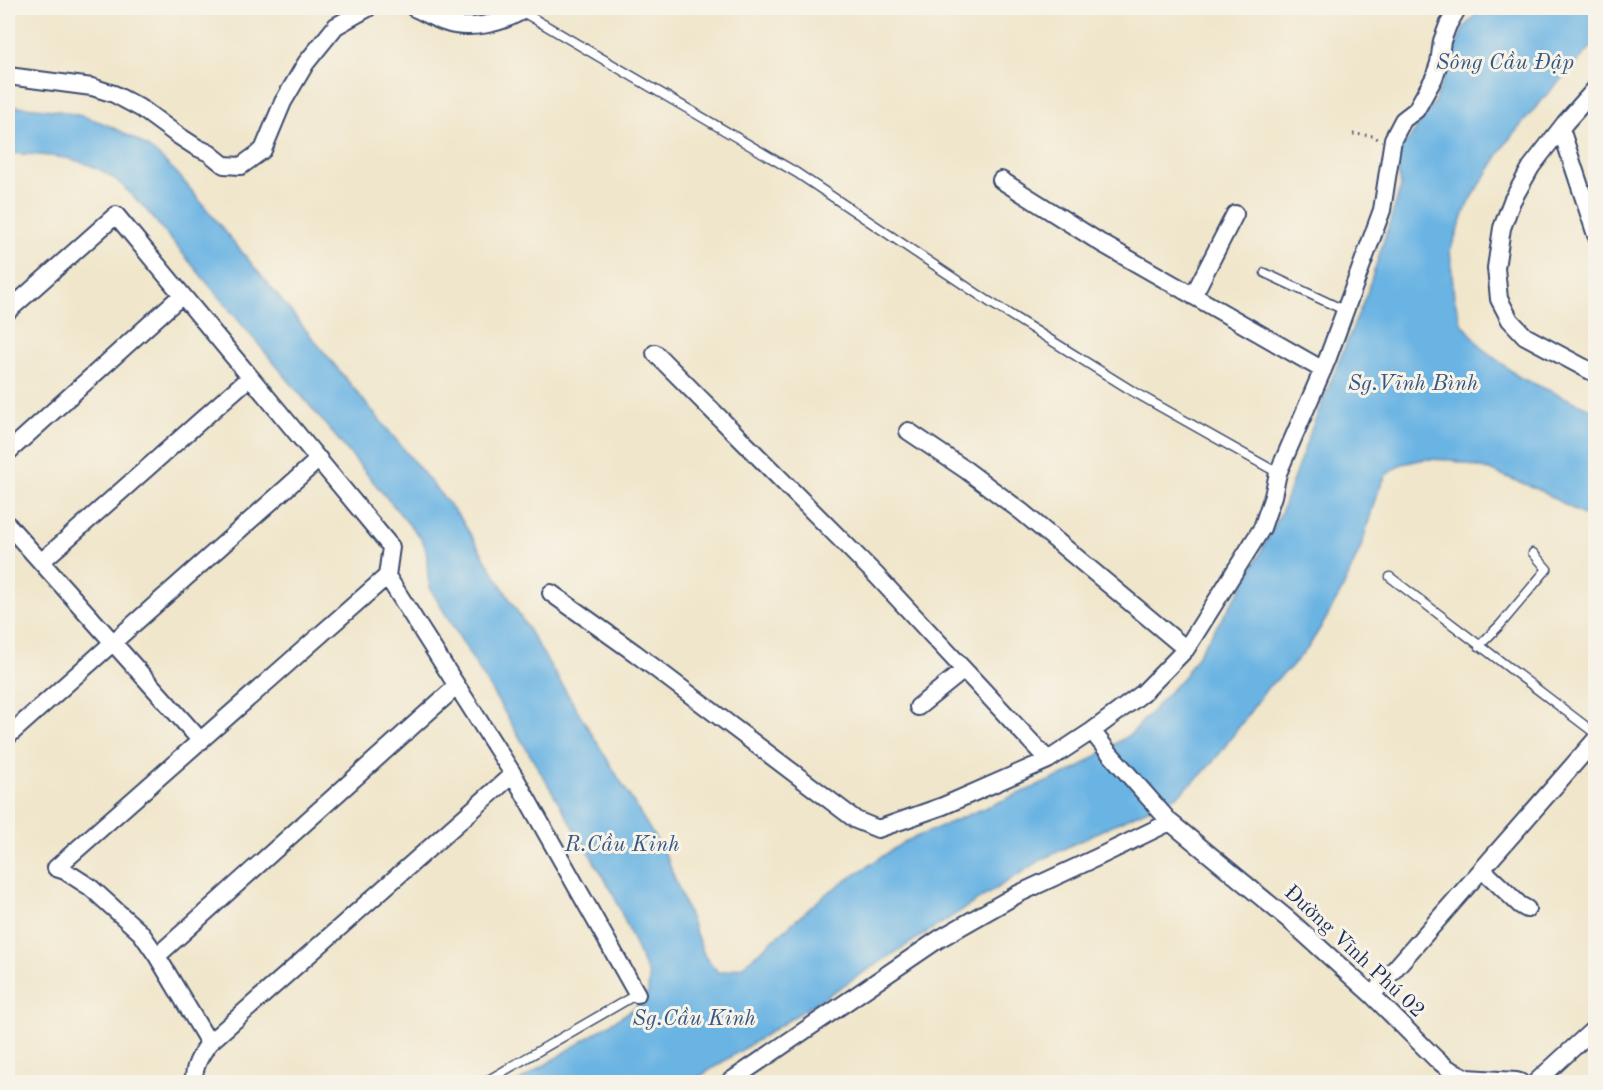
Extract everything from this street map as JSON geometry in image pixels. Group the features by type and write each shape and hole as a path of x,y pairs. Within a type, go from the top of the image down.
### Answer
{"street":[{"path":"8,76 92,87 114,94 142,109 224,165 241,166 263,150 283,102 306,63 336,27 368,8"},
{"path":"414,8 446,23 463,26 509,19 519,9"},
{"path":"551,593 635,653 856,820 878,829 942,806 1048,760 1143,693 1186,649 1262,528 1278,473 1323,370 1382,210 1394,139 1403,120 1416,110 1434,78 1439,63 1442,40 1458,8"},
{"path":"1596,88 1531,167 1512,201 1502,228 1496,268 1499,299 1510,320 1525,336 1596,374"},
{"path":"1561,129 1596,235"},
{"path":"1001,180 1101,243 1323,370"},
{"path":"1193,296 1235,214"},
{"path":"8,311 116,215 391,547 387,576 513,774 637,993"},
{"path":"8,452 182,295"},
{"path":"655,353 875,574 1048,760"},
{"path":"41,562 250,377"},
{"path":"908,431 966,470 1022,512 1186,649"},
{"path":"10,727 113,642 319,459"},
{"path":"8,525 201,741"},
{"path":"209,1043 141,933 90,887 56,868 387,576"},
{"path":"918,707 963,670"},
{"path":"157,956 457,686"},
{"name":"Đường Vĩnh Phú 02","path":"1092,731 1167,817 1289,920 1372,995 1436,1059 1467,1078 1516,1080 1520,1083"},
{"path":"1372,995 1596,739"},
{"path":"194,1083 194,1070 209,1043 513,774"},
{"path":"729,1083 939,939 1018,894 1098,857 1167,817"},
{"path":"1482,869 1527,909"},
{"path":"1536,1083 1596,1027"}],"lane":[{"path":"519,9 797,173 988,301 1134,392 1278,473"},
{"path":"1265,273 1346,311"},
{"path":"1479,646 1500,625 1547,568 1533,553"},
{"path":"1390,577 1596,734"},
{"path":"485,1083 637,993"}],"path":[{"path":"1353,134 1373,136 1392,148"}],"water":[{"path":"1482,8 1595,8 1595,43 1547,94 1506,143 1468,204 1450,250 1454,298 1461,322 1483,349 1519,377 1595,411 1595,522 1540,490 1489,470 1451,460 1425,459 1402,464 1386,475 1376,496 1361,547 1342,590 1307,649 1268,687 1202,774 1177,796 1041,860 691,1082 518,1082 635,1008 648,993 649,977 612,891 431,590 425,546 422,540 143,206 123,186 103,172 78,161 51,156 8,153 8,106 46,109 90,118 120,131 149,148 177,173 461,519 666,856 705,957 719,973 743,966 826,894 904,842 1075,770 1132,733 1185,675 1243,586 1281,513 1313,425 1367,293 1401,187 1397,166 1402,146 1409,140 1434,103 1463,29"}],"water label":[{"name":"Sông Cầu Đập","path":"1505,63"},
{"name":"Sg.Vĩnh Bình","path":"1413,384"},
{"name":"R.Cầu Kinh","path":"622,845"},
{"name":"Sg.Cầu Kinh","path":"694,1019"}]}
